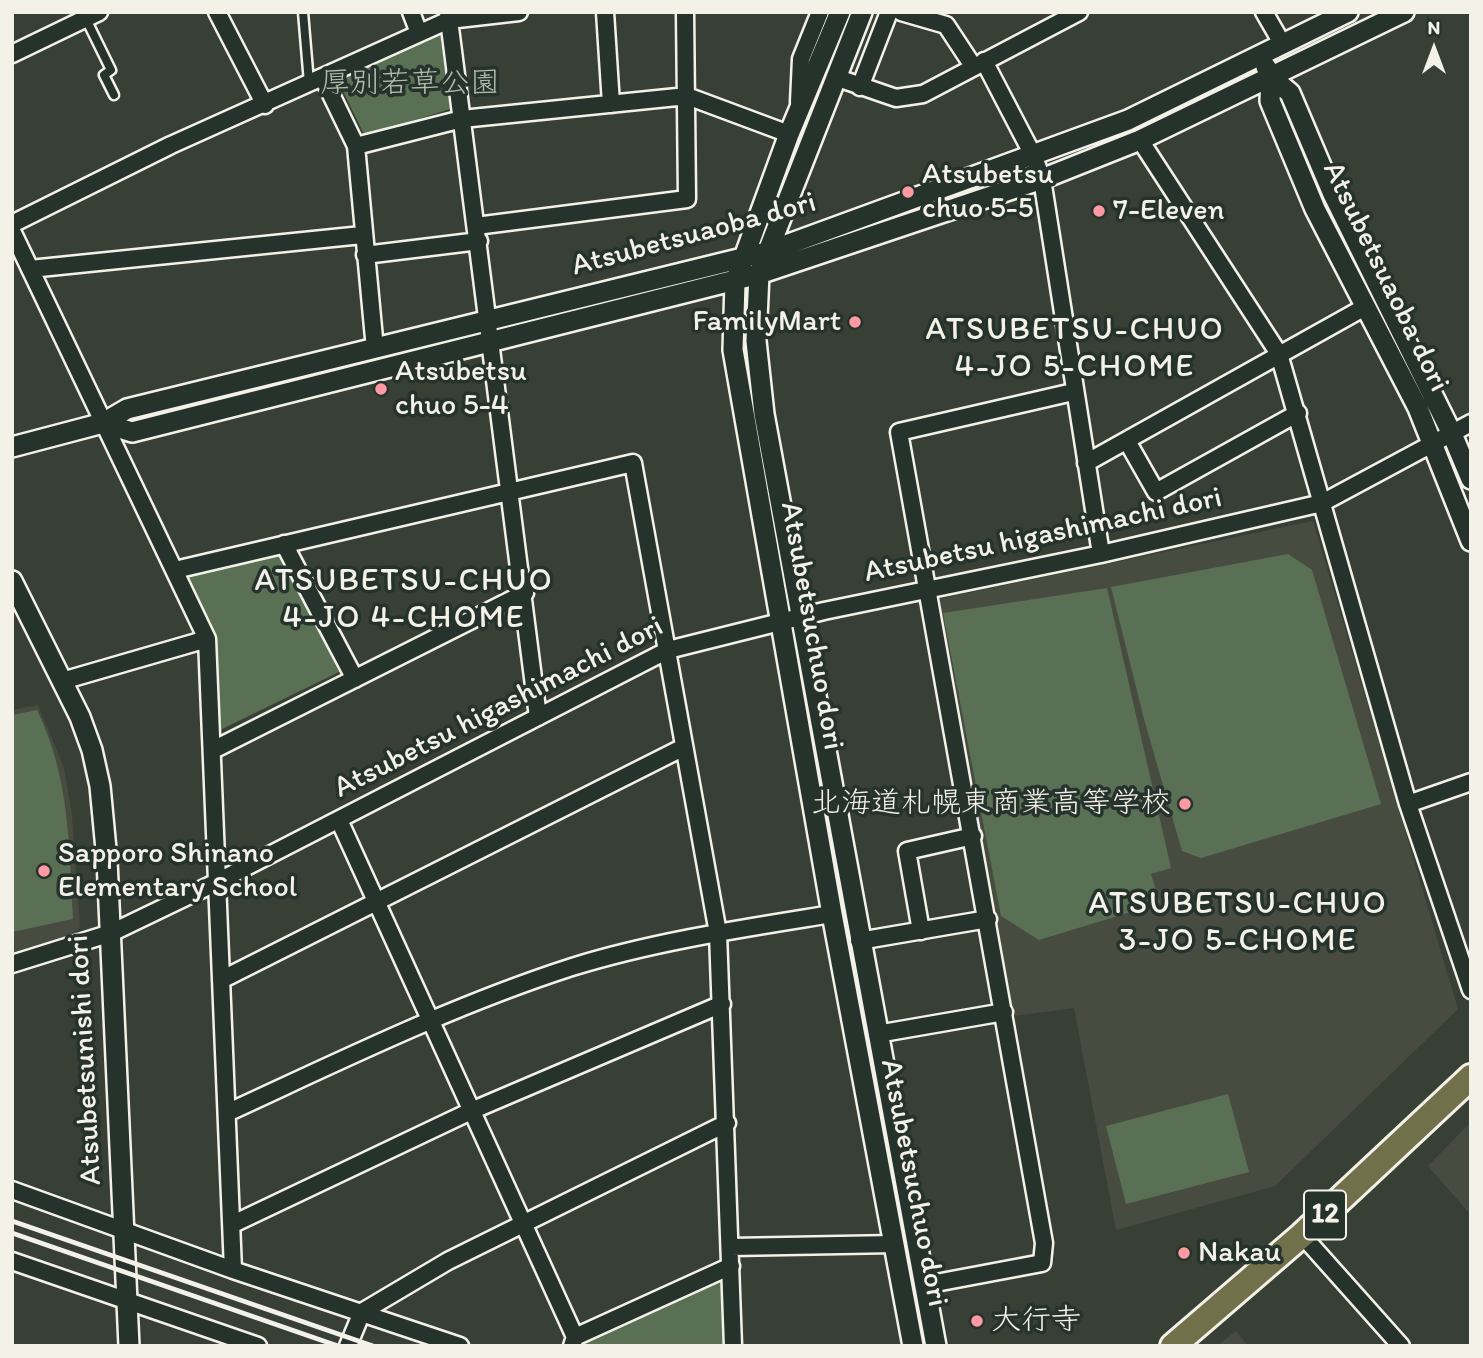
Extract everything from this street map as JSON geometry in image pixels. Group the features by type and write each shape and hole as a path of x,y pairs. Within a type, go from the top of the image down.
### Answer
{"highway":[{"name":"12","path":"1173,1346 1303,1235 1471,1077"}],"street":[{"path":"217,12 265,105"},
{"path":"411,12 419,33"},
{"path":"12,224 171,145 265,105 419,33 449,16 519,12"},
{"path":"605,12 611,104"},
{"path":"365,255 687,199 685,12"},
{"path":"799,111 801,59 820,12"},
{"name":"Atsubetsuchuo dori","path":"840,12 789,134 735,282 734,363 832,914 914,1346"},
{"name":"Atsubetsuchuo dori","path":"862,12 758,274 757,341 764,414 803,616 859,941 936,1346"},
{"path":"860,87 889,12"},
{"path":"901,12 946,25 979,64 1034,157 1042,179 1073,391 1101,554"},
{"path":"835,77 896,98 923,94 1079,12"},
{"path":"1264,12 1283,45"},
{"path":"1261,57 1348,12"},
{"path":"12,54 93,15"},
{"path":"1271,78 1393,15"},
{"path":"449,16 525,593 538,717"},
{"name":"Atsubetsuaoba dori","path":"12,447 103,423 127,409 766,252 1034,157 1128,120 1261,57 1271,78 1290,93 1333,194 1452,434 1471,479"},
{"name":"Atsubetsuaoba dori","path":"103,423 132,432 735,282 1042,179 1140,141 1271,78"},
{"name":"Atsubetsuaoba dori","path":"1271,78 1270,101 1315,209 1418,408 1471,541"},
{"path":"316,81 356,146 362,234 375,349"},
{"path":"356,146 462,119 687,96 789,134"},
{"path":"1140,141 1279,355 1408,804 1471,990"},
{"path":"12,231 207,639 229,1112 233,1270"},
{"path":"30,269 362,234"},
{"path":"1086,463 1365,307"},
{"path":"925,1285 1042,1263 1044,1243 974,836 899,432 1073,391"},
{"path":"1127,441 1156,492 1297,413"},
{"name":"Atsubetsu higashimachi dori","path":"12,964 111,933 217,882 668,650 803,616 1101,554 1322,503 1471,424"},
{"path":"175,570 633,463 668,650 682,748 718,933 733,1346"},
{"path":"284,544 355,679"},
{"name":"Atsubetsunishi dori","path":"13,586 62,681 92,750 100,786 111,933 129,1346"},
{"path":"213,750 525,593"},
{"path":"62,681 207,639"},
{"path":"221,980 682,748"},
{"path":"1408,804 1471,782"},
{"path":"339,820 524,1224 573,1341 731,1266"},
{"path":"921,931 907,851 974,836"},
{"path":"229,1112 430,1020 573,967 718,933 832,914"},
{"path":"859,941 988,919"},
{"path":"233,1224 471,1111 722,1004"},
{"path":"877,1034 1004,1012"},
{"path":"348,1346 362,1312 448,1261 727,1123"},
{"path":"12,1190 233,1270 460,1346"},
{"path":"1303,1235 1401,1346"},
{"path":"731,1247 895,1244"},
{"path":"12,1261 258,1346"}],"lane":[{"path":"303,12 316,81"},
{"path":"93,15 111,71 104,75 114,95"}],"shaded area":[{"name":"北海道札幌東商業高等学校","path":"1313,521 1458,1009 1275,1186 1116,1230 1074,1008 1013,1016 934,600"},
{"name":"Sapporo Shinano Elementary School","path":"38,705 64,768 72,815 80,927 74,936 12,953 12,710"},
{"path":"1471,1122 1471,1215 1428,1166"},
{"path":"1236,1331 1248,1346 1217,1346"}],"green space":[{"name":"厚別若草公園","path":"440,32 450,109 365,136 337,79"},
{"path":"279,551 339,672 218,731 214,631 188,577"},
{"path":"1288,554 1312,570 1381,804 1201,858 1182,851 1144,719 1111,587"},
{"path":"1107,588 1171,868 1151,874 1160,903 1039,940 1001,916 943,613"},
{"name":"Sapporo Shinano Elementary School","path":"37,710 48,735 62,786 69,838 73,919 12,932 12,715"},
{"path":"1228,1094 1249,1172 1126,1204 1106,1126"},
{"path":"721,1274 724,1346 578,1346 578,1343"}],"railway":[{"path":"12,1221 373,1346"},
{"path":"12,1233 338,1346"}],"place":[{"name":"Atsubetsu chuo 5-5","path":"908,192"},
{"name":"7-Eleven","path":"1099,211"},
{"name":"FamilyMart","path":"855,322"},
{"name":"Atsubetsu chuo 5-4","path":"381,389"},
{"name":"北海道札幌東商業高等学校","path":"1185,804"},
{"name":"Sapporo Shinano Elementary School","path":"44,871"},
{"name":"Nakau","path":"1184,1253"},
{"name":"大行寺","path":"977,1321"}],"district":[{"name":"ATSUBETSU-CHUO 4-JO 5-CHOME","path":"1075,350"},
{"name":"ATSUBETSU-CHUO 4-JO 4-CHOME","path":"404,600"},
{"name":"ATSUBETSU-CHUO 3-JO 5-CHOME","path":"1238,924"}]}
